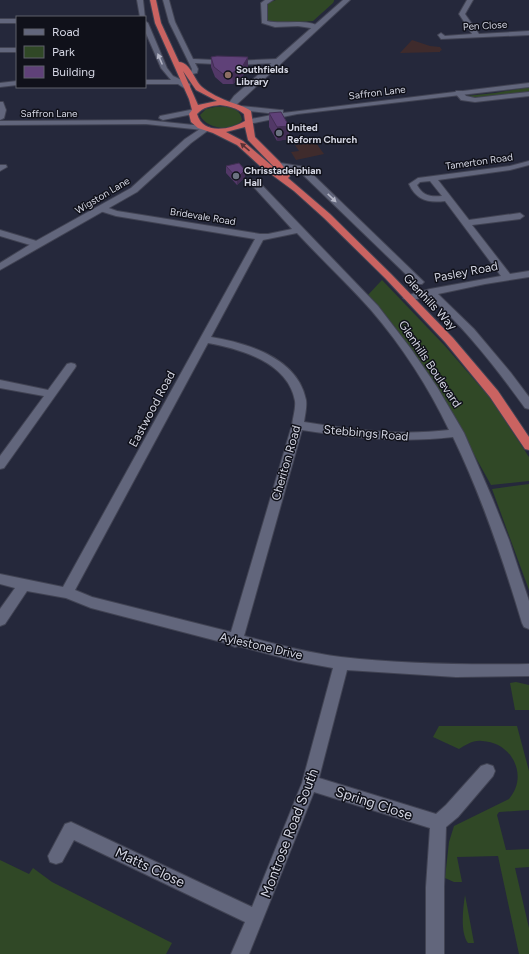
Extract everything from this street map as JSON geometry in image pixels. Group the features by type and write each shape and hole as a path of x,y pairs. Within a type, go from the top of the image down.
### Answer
{"highway":[{"path":"153,0 158,23 193,99 195,110 193,114 194,120 204,129 216,131 233,129 249,123"},
{"path":"174,57 190,74 199,88 241,108"},
{"path":"195,110 206,105 230,104"},
{"name":"Glenhills Way","path":"241,108 248,113 251,138 277,164 297,189 373,262 448,340 494,394 529,446"},
{"name":"Glenhills Way","path":"216,131 240,143 263,164 297,189"}],"street":[{"path":"140,0 143,16"},
{"path":"166,0 172,22 195,69 194,73 190,74"},
{"path":"270,0 264,3 264,22 275,25 298,24 317,27"},
{"path":"230,104 346,0"},
{"path":"470,0 462,14 477,36"},
{"path":"0,21 16,21"},
{"path":"146,26 164,68 171,77 187,86"},
{"name":"Pen Close","path":"442,38 529,33"},
{"path":"0,50 16,50"},
{"path":"191,61 278,61"},
{"path":"146,82 179,82"},
{"path":"0,84 16,83"},
{"name":"Saffron Lane","path":"249,123 297,112 529,85"},
{"name":"Saffron Lane","path":"459,93 464,98 472,100 529,94"},
{"path":"0,104 2,110 0,118"},
{"name":"Saffron Lane","path":"241,108 274,112 297,112"},
{"name":"Saffron Lane","path":"146,122 174,117 195,110"},
{"name":"Saffron Lane","path":"0,123 146,122 204,129"},
{"name":"Wigston Lane","path":"0,267 37,244 103,209 134,190 188,141 204,129"},
{"name":"Tamerton Road","path":"447,198 433,200 422,198 414,186 415,182 418,180 516,167 529,163"},
{"path":"277,164 296,166 302,169 419,282"},
{"name":"Tamerton Road","path":"433,179 507,277"},
{"name":"Glenhills Boulevard","path":"254,182 380,315 423,373 458,433 475,470 502,536 529,623"},
{"name":"Bridevale Road","path":"103,209 116,213 260,237 268,237 299,230"},
{"path":"466,223 520,216"},
{"path":"0,233 37,244"},
{"name":"Eastwood Road","path":"67,593 260,237"},
{"path":"373,262 382,254 383,247"},
{"name":"Pasley Road","path":"408,298 430,292 529,274"},
{"path":"430,292 477,340 508,376 529,406"},
{"name":"Cheriton Road","path":"205,339 240,346 260,355 280,367 293,382 300,400 298,425 235,640"},
{"path":"0,465 71,366"},
{"path":"0,384 50,394"},
{"name":"Stebbings Road","path":"298,425 384,437 418,437 458,433"},
{"name":"Aylestone Drive","path":"0,579 67,593 91,602 295,655 341,663 456,671 529,670"},
{"path":"0,620 24,585"},
{"name":"Montrose Road South","path":"240,954 310,783 341,663"},
{"path":"435,954 435,894 438,823 452,811 487,771"},
{"name":"Spring Close","path":"310,783 438,823"},
{"name":"Matts Close","path":"56,856 71,830 256,918"}],"shaded area":[{"path":"412,40 430,46 440,47 442,50 440,52 400,53"},
{"path":"316,143 324,154 296,160 291,152 299,151 295,145"}],"green space":[{"path":"276,0 334,1 313,21 274,24 267,21 267,3"},
{"path":"529,87 529,92 475,99 466,96 495,93"},
{"path":"215,107 232,108 239,112 242,120 232,127 226,128 220,128 208,124 200,115 206,109"},
{"path":"382,280 445,346 491,399 529,457 529,481 491,485 440,393 421,363 367,296"},
{"path":"529,484 529,590 492,489"},
{"path":"516,682 529,685 529,710 515,710 510,683"},
{"path":"439,726 517,726 529,771 529,810 499,812 497,815 506,850 529,849 529,867 515,868 529,928 529,954 519,954 498,856 457,857 462,882 454,882 445,878 449,842 454,826 509,799 515,790 517,780 517,771 514,762 502,747 493,743 476,741 459,749 433,737"},
{"path":"0,860 29,874 33,868 52,882 172,943 166,954 0,954"},
{"path":"465,895 474,943 468,943 464,933 463,920"}],"building":[{"path":"211,57 248,57 242,67 232,73 223,74 214,67"},
{"path":"281,112 289,126 277,127 269,113"},
{"path":"239,163 245,170 237,178 226,166"}],"place":[{"name":"Southfields Library","path":"228,75"},
{"name":"United Reform Church","path":"279,133"},
{"name":"Chrisstadelphian Hall","path":"236,176"}]}
